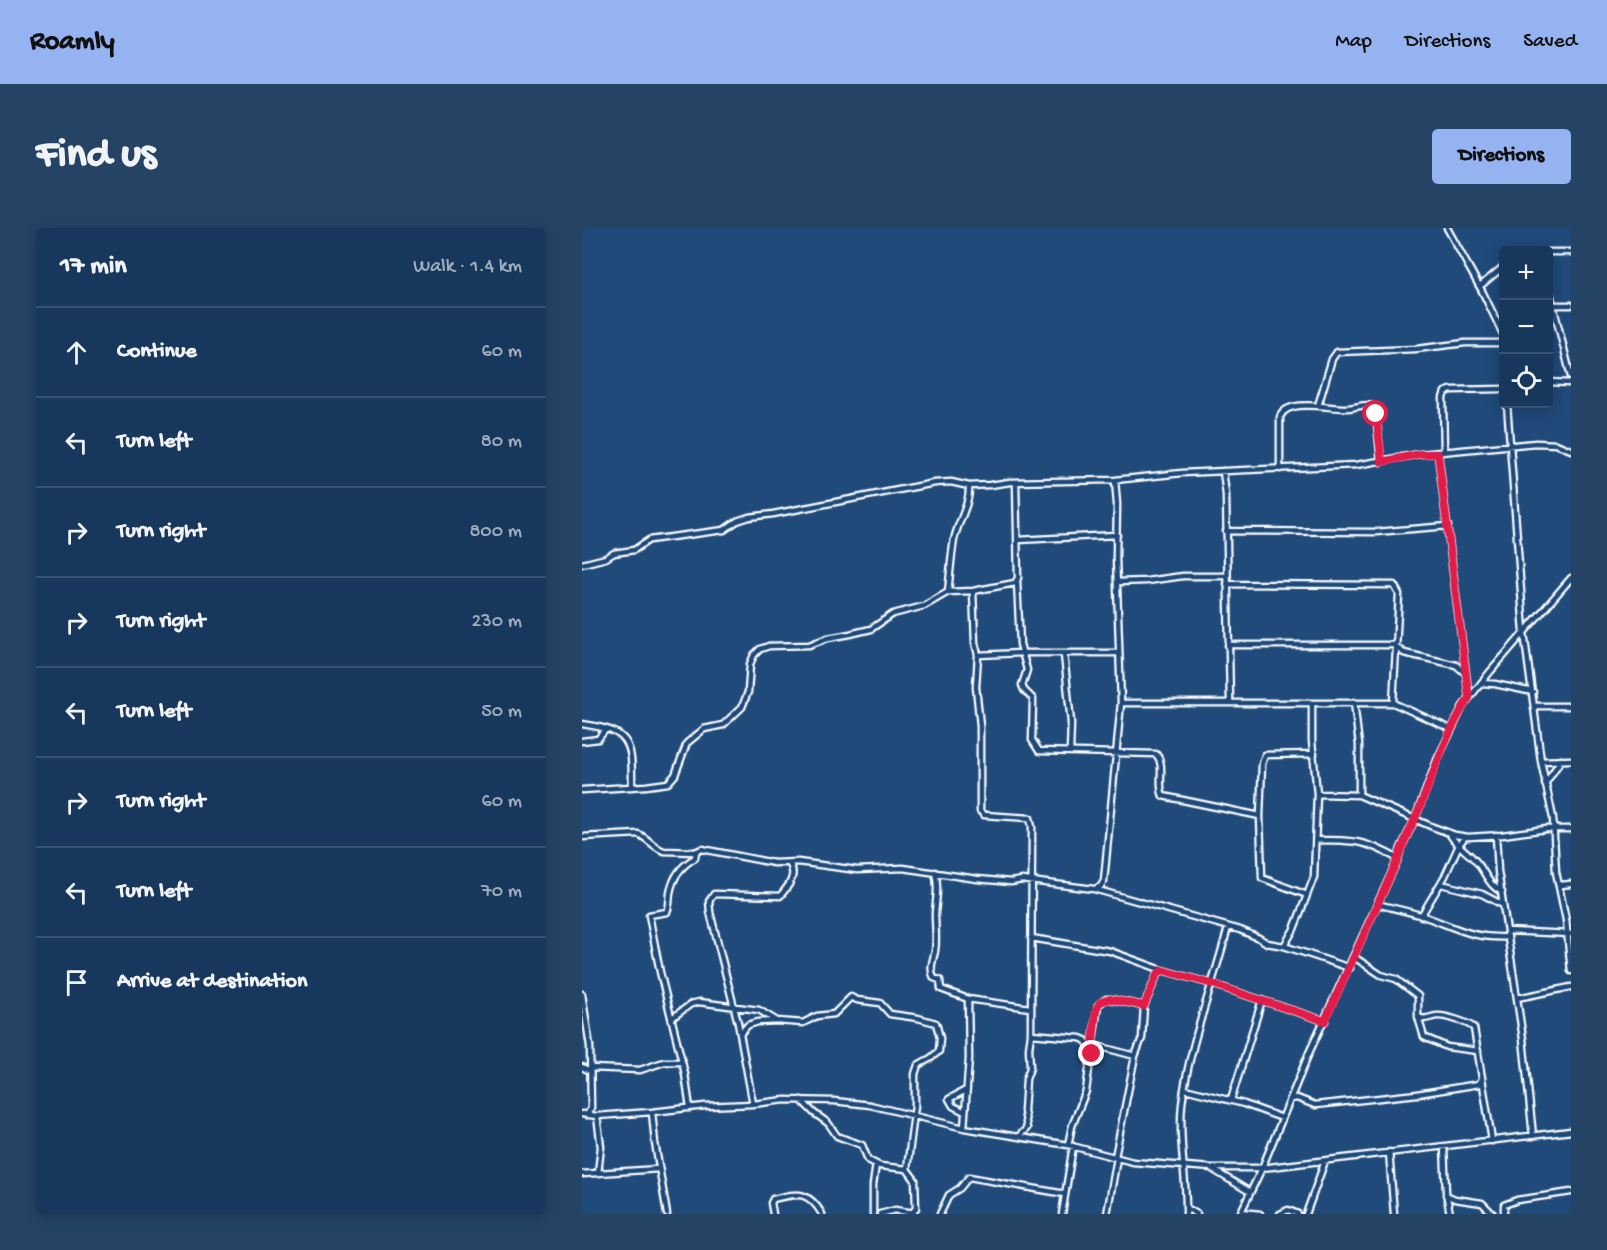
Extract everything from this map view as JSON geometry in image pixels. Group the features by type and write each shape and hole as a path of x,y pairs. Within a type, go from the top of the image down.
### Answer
{"street":[{"path":"1449,229 1499,326"},
{"path":"1553,252 1571,252"},
{"path":"1480,286 1499,270"},
{"path":"1552,300 1569,358 1571,380 1553,382"},
{"path":"1554,305 1571,305"},
{"path":"1318,406 1334,354 1337,352 1416,349 1465,343 1499,343"},
{"path":"1469,698 1441,453 1444,392 1499,389"},
{"path":"1280,469 1281,414 1292,407 1373,406 1382,462"},
{"path":"1507,408 1524,632 1541,761 1554,830 1556,872 1569,934 1571,971"},
{"path":"582,564 606,558 614,553 634,550 652,540 724,530 736,521 749,517 924,484 943,482 969,486 1115,480 1223,471 1356,465 1420,454 1509,446 1551,444 1571,450"},
{"path":"1223,471 1230,702"},
{"path":"1094,889 1101,886 1104,881 1121,703 1118,653 1118,504 1115,480"},
{"path":"1016,483 1020,644 1027,670 1023,682 1024,690 1033,701 1032,740 1039,751 1115,751 1158,754 1161,762 1160,792 1165,798 1260,816"},
{"path":"948,592 954,542 969,498 969,486"},
{"path":"1226,531 1376,532 1448,526"},
{"path":"1018,540 1117,535"},
{"path":"1117,582 1183,576 1227,576"},
{"path":"1260,1214 1240,1213 1262,1168 1309,1053 1350,968 1398,859 1451,729 1469,698 1571,578"},
{"path":"582,789 668,783 675,775 687,743 704,729 723,725 742,707 748,692 750,664 754,654 760,649 769,646 809,645 828,638 864,631 893,614 924,606 948,592 973,591 1012,584 1017,581"},
{"path":"1227,584 1395,585 1399,594 1393,703"},
{"path":"973,591 975,643 978,655 976,687 981,746 980,811 984,815 1030,818 1032,827 1030,1068 1026,1079 1024,1111 1027,1128 1019,1136"},
{"path":"1228,645 1396,646 1404,653 1456,664 1467,675"},
{"path":"978,655 1023,652 1118,653"},
{"path":"1064,654 1071,723 1070,752"},
{"path":"1481,683 1533,692"},
{"path":"1354,702 1359,745 1359,795"},
{"path":"1121,703 1393,703 1451,729"},
{"path":"1284,946 1294,929 1314,877 1317,794 1312,703"},
{"path":"1535,706 1571,706"},
{"path":"582,724 606,729 622,737 631,750 633,787"},
{"path":"582,741 598,739 606,729"},
{"path":"1307,895 1262,878 1260,816 1262,764 1265,755 1314,754"},
{"path":"1545,784 1562,760"},
{"path":"1541,761 1571,760"},
{"path":"1317,794 1359,795 1415,820 1465,837 1496,836 1542,829 1571,829"},
{"path":"1449,833 1454,841 1479,865 1492,887 1502,892"},
{"path":"582,837 638,834 659,850 696,852 702,849 774,863 829,865 857,870 903,868 978,879 1011,882 1022,880 1094,889 1228,927 1267,943 1284,946 1350,968"},
{"path":"1496,836 1533,1136"},
{"path":"1421,916 1441,884 1465,837"},
{"path":"1316,840 1360,841 1378,847 1398,859"},
{"path":"690,1108 649,915 667,912 670,889 684,866 695,858 696,852"},
{"path":"753,1104 740,1034 710,912 710,897 714,894 780,896 793,875 793,869 789,863"},
{"path":"935,872 938,885 932,977 940,980 941,989 968,999 1030,1008"},
{"path":"1441,884 1482,894 1503,905"},
{"path":"1560,885 1571,884"},
{"path":"1377,904 1487,938 1508,934 1569,934"},
{"path":"1186,1214 1182,1105 1195,1043 1228,927"},
{"path":"1031,938 1110,951 1162,970 1325,1021"},
{"path":"1354,957 1383,976 1396,979 1418,996 1418,1017 1423,1035 1427,1040 1447,1047 1478,1051"},
{"path":"1107,1214 1135,1056 1142,1038 1144,1006 1157,975 1162,970"},
{"path":"1517,998 1571,987"},
{"path":"582,994 590,1046 591,1108 584,1114"},
{"path":"740,1034 748,1025 777,1021 803,1023 817,1016 834,1014 851,997 881,1003 890,1014 936,1023 940,1046 937,1054 917,1068 914,1117 907,1169 915,1184 916,1208 914,1213 895,1210 880,1214"},
{"path":"964,1128 969,1058 968,999"},
{"path":"1062,1214 1072,1126 1086,1090 1096,1009 1103,1000 1118,1000 1144,1006"},
{"path":"1231,1100 1262,1000"},
{"path":"672,1018 695,1003 763,1011 777,1021"},
{"path":"1418,1017 1425,1020 1436,1016 1446,1017 1472,1025 1475,1030 1492,1141"},
{"path":"1031,1034 1085,1040 1094,1038"},
{"path":"1085,1040 1093,1047 1135,1056"},
{"path":"582,1067 640,1070 664,1062 682,1062"},
{"path":"1291,1099 1297,1098 1318,1105 1383,1099 1476,1085 1482,1079"},
{"path":"1185,1089 1231,1100 1282,1118"},
{"path":"965,1112 948,1101 950,1097 966,1090"},
{"path":"584,1114 597,1116 801,1100 870,1105 964,1128 1071,1145 1116,1158 1154,1165 1212,1168 1262,1168 1571,1131"},
{"path":"801,1100 832,1126 837,1136 862,1145 867,1160 876,1164 907,1169"},
{"path":"652,1112 659,1169 668,1214"},
{"path":"597,1116 601,1147 598,1173"},
{"path":"1444,1147 1446,1195 1450,1214"},
{"path":"1389,1152 1394,1214"},
{"path":"1306,1214 1325,1161"},
{"path":"873,1214 876,1164"},
{"path":"1212,1168 1250,1192"},
{"path":"582,1174 659,1169"},
{"path":"940,1214 949,1195 960,1188 969,1177 1065,1194"},
{"path":"1504,1214 1504,1205 1517,1200 1571,1192"},
{"path":"773,1214 771,1203 773,1199 801,1195 810,1197 822,1214"},
{"path":"1446,1195 1455,1199 1482,1203 1492,1214"},
{"path":"1186,1208 1197,1214"},
{"path":"1280,1214 1288,1210 1298,1214"}],"route":[{"path":"1092,1054 1096,1009 1100,1002 1110,999 1144,1006 1157,975 1162,970 1258,998 1325,1021 1350,968 1415,820 1437,760 1469,698 1438,454 1420,454 1382,462 1376,414"}]}
